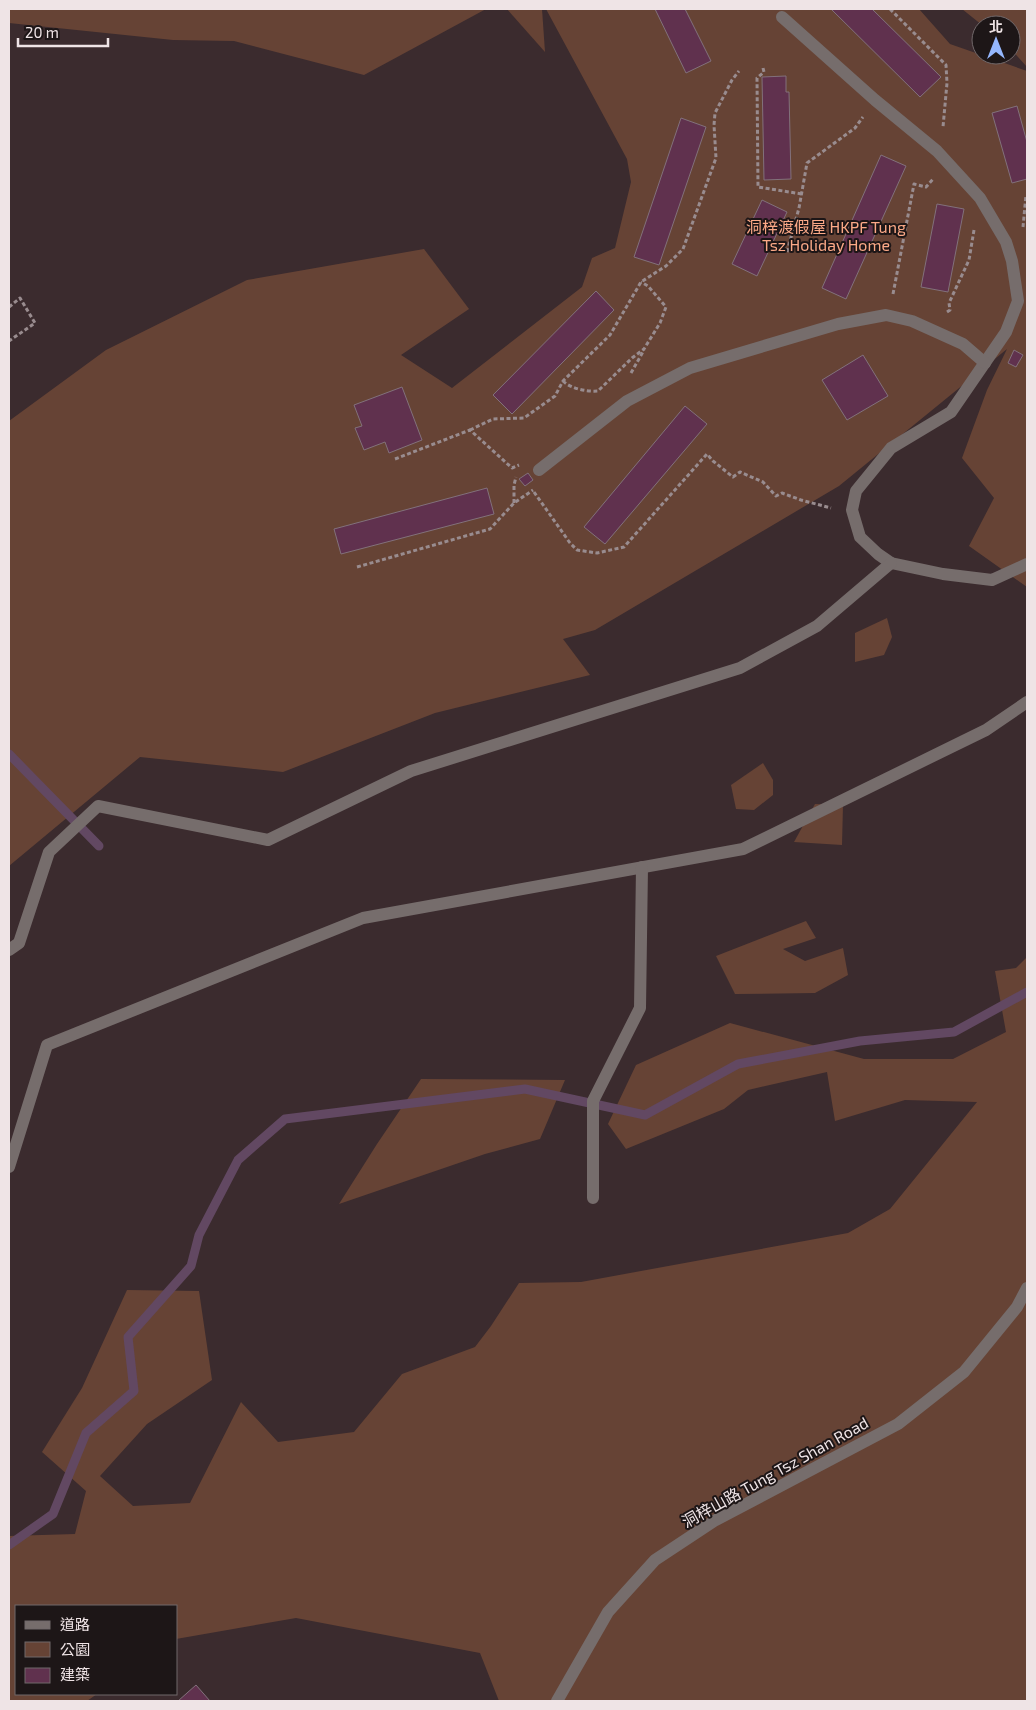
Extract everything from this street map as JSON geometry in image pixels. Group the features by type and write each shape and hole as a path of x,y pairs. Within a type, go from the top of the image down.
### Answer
{"street":[{"path":"782,17 875,100 937,151 980,198 1006,242 1012,261 1018,301 1006,332 951,412 891,448 856,491 852,510 860,537 891,563 944,574 992,580 1027,564"},
{"path":"539,470 627,401 690,368 838,324 886,315 912,321 963,344 985,363"},
{"path":"9,950 19,943 49,852 98,806 268,840 411,771 740,668 817,626 891,563"},
{"path":"9,1167 47,1045 363,918 743,849 986,730 1027,702"},
{"path":"593,1198 593,1101 640,1008 642,867"},
{"name":"洞梓山路 Tung Tsz Shan Road","path":"557,1701 608,1612 655,1560 714,1521 898,1424 964,1372 1017,1307 1027,1288"}],"path":[{"path":"890,9 946,65 947,84 942,133"},
{"path":"763,68 764,72 757,78 758,187 802,194"},
{"path":"395,459 470,430 492,419 524,418 555,396 563,382 610,336 641,282 666,266 683,249 716,158 715,113 732,80 739,71"},
{"path":"787,252 802,194 807,163 855,128 865,114"},
{"path":"896,284 914,184 920,186"},
{"path":"1023,234 1026,195"},
{"path":"942,316 950,310 949,303 969,260 974,230 966,214 968,209 980,198"},
{"path":"563,382 591,392 598,391 644,349 660,323 666,307 648,286 641,282"},
{"path":"9,306 20,298 35,323 9,341"},
{"path":"470,430 512,468 525,463"},
{"path":"357,567 490,529 514,503 534,491 570,543 577,550 597,553 624,547 706,454 733,477 740,472 763,482 776,496 782,493 837,509"},
{"path":"514,503 516,476"}],"green space":[{"path":"9,9 486,9 364,75 234,41 173,40 9,23"},
{"path":"507,9 542,9 545,52"},
{"name":"洞梓渡假屋 HKPF Tung Tsz Holiday Home","path":"546,9 919,9 950,44 971,51 971,65 1010,65 1027,71 1027,587 969,546 994,498 962,458 987,390 1007,349 839,486 595,630 563,639 590,675 435,713 283,772 140,757 9,866 9,421 106,350 247,280 424,249 469,309 401,355 452,388 582,287 592,258 615,248 631,182 627,159"},
{"path":"962,9 1027,9 1027,67 1021,60 1021,15 971,16"},
{"path":"887,618 892,637 884,655 855,662 855,633"},
{"path":"763,763 773,780 773,795 754,810 736,809 731,785"},
{"path":"815,804 843,805 842,845 794,842"},
{"path":"806,921 816,938 783,949 805,961 843,948 848,975 815,993 735,994 716,956"},
{"path":"1027,957 1027,1701 499,1701 480,1653 296,1618 178,1639 178,1605 15,1605 15,1695 96,1695 87,1701 9,1701 9,1536 75,1534 86,1491 42,1452 82,1388 127,1290 199,1291 212,1380 147,1424 100,1476 133,1506 190,1503 241,1402 278,1442 354,1432 402,1374 475,1347 519,1283 581,1282 848,1233 890,1209 977,1102 905,1100 835,1121 827,1072 748,1090 724,1109 626,1149 608,1124 636,1065 730,1023 864,1059 953,1059 1006,1032 995,971 1016,968"},
{"path":"421,1079 565,1080 540,1139 485,1154 339,1204 377,1144"}],"building":[{"path":"655,9 685,9 711,61 686,73"},
{"path":"831,9 872,9 941,77 920,97"},
{"path":"786,76 786,92 789,92 791,179 764,180 762,77"},
{"path":"1017,106 1027,142 1027,179 1012,183 992,113"},
{"path":"681,118 706,127 659,265 634,257"},
{"path":"881,155 906,166 846,299 822,288"},
{"path":"762,200 787,212 757,276 732,264"},
{"path":"937,204 964,209 948,292 921,287"},
{"path":"596,291 614,310 512,414 493,395"},
{"path":"1014,350 1023,355 1016,367 1008,363"},
{"path":"863,355 888,396 847,420 822,380"},
{"path":"402,387 422,440 389,453 385,442 364,450 355,428 362,426 354,405"},
{"path":"685,406 707,424 605,544 584,527"},
{"path":"528,473 533,480 525,486 519,479"},
{"path":"487,488 494,514 341,554 334,529"},
{"path":"196,1685 210,1701 178,1701"}],"waterway":[{"path":"9,754 99,846"},
{"path":"9,1545 53,1514 86,1433 134,1391 128,1337 191,1266 199,1235 238,1160 285,1119 525,1089 645,1115 738,1064 860,1041 954,1032 1027,992"}]}
